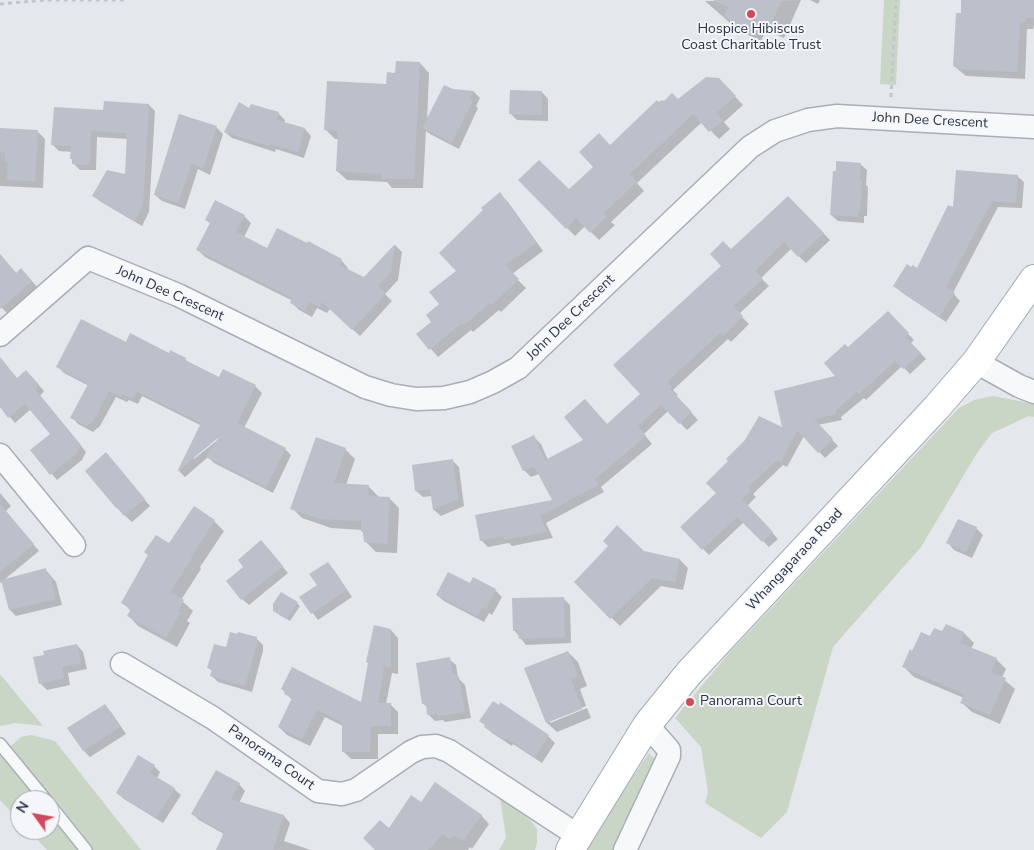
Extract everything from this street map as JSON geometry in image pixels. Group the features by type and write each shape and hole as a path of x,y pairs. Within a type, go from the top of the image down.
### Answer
{"main road":[{"name":"Whangaparaoa Road","path":"573,843 647,725 689,673 908,439 976,362 1034,279"}],"street":[{"name":"John Dee Crescent","path":"0,335 88,258 178,295 365,387 391,395 416,399 444,398 470,392 518,368 750,148 775,131 808,120 836,116 1034,127"},
{"path":"976,362 1019,386 1034,392"},
{"path":"0,455 74,545"},
{"name":"Panorama Court","path":"122,664 213,718 318,791 342,794 356,790 411,752 422,747 436,746 449,751 573,843"},
{"path":"625,850 669,756 669,750 647,725"}],"lane":[{"path":"0,744 38,790"},
{"path":"60,818 86,850"}],"path":[{"path":"0,4 45,0 125,0"},
{"path":"889,118 896,0"}],"green space":[{"path":"884,0 900,0 896,85 880,84"},
{"path":"993,396 1034,404 1034,417 1029,416 992,433 977,453 921,547 833,647 787,812 761,838 705,803 708,792 701,747 675,718 729,653 959,408 974,400"},
{"path":"0,674 43,726 15,723 0,726"},
{"path":"31,735 55,741 141,850 92,850 60,809 60,790 45,790 11,746 21,737"},
{"path":"649,753 659,764 618,850 586,850 595,833"},
{"path":"0,754 31,790 10,790 10,811 0,800"},
{"path":"500,797 530,820 537,829 535,850 499,850 506,838"},
{"path":"60,825 81,850 47,850 38,840 60,840"}],"building":[{"name":"Hospice Hibiscus Coast Charitable Trust","path":"713,0 782,0 770,26 753,18 748,28 724,17 728,7"},
{"path":"961,0 1034,0 1034,18 1026,18 1026,22 1020,22 1017,72 957,69 957,67 953,66 956,13 961,13"},
{"path":"396,61 420,62 414,179 381,179 382,174 336,171 338,131 324,130 327,81 386,84 387,72 395,73"},
{"path":"706,77 719,78 736,96 716,113 723,120 709,132 693,114 630,174 637,182 604,213 607,216 590,233 576,218 566,229 518,180 539,160 569,189 593,167 579,152 599,133 610,145 657,100 659,102 664,101 672,93 678,99"},
{"path":"444,85 453,89 474,91 470,99 473,101 452,143 422,128"},
{"path":"510,90 542,91 542,115 509,114"},
{"path":"104,101 149,104 143,205 135,221 92,196 107,170 125,174 127,133 91,131 90,165 72,164 72,159 70,159 71,146 51,145 54,107 103,110"},
{"path":"239,102 249,108 251,104 279,112 277,120 305,128 298,152 270,144 269,146 224,132"},
{"path":"179,114 217,126 203,169 192,163 178,203 154,195"},
{"path":"0,128 38,130 35,181 7,180 8,163 5,163 5,153 0,152"},
{"path":"836,161 861,163 860,180 862,180 858,217 830,215 833,171 836,171"},
{"path":"956,170 1018,175 1016,203 992,201 946,287 955,293 939,317 893,286 907,264 917,268 948,205 953,207"},
{"path":"500,192 536,243 505,265 519,279 492,305 490,303 464,325 462,323 429,350 416,334 431,322 426,315 439,304 429,292 456,271 439,253 483,210 481,208"},
{"path":"788,196 824,233 798,257 784,242 755,271 763,279 733,306 743,316 723,336 720,333 667,382 672,387 670,389 692,412 679,424 661,405 638,426 646,436 595,479 598,485 540,516 547,532 504,540 503,536 480,541 475,515 552,500 534,466 523,471 511,446 534,435 545,460 583,440 564,417 585,399 607,424 640,394 613,365 721,266 710,254 723,241 731,249"},
{"path":"215,200 245,215 236,232 267,248 277,228 307,243 308,241 342,259 339,265 364,277 395,244 391,272 378,286 386,293 352,330 322,302 320,307 309,302 305,311 290,303 292,298 196,250 210,223 205,220"},
{"path":"0,254 16,273 21,268 32,281 0,309"},
{"path":"888,311 909,333 905,337 921,353 903,369 895,361 859,394 857,392 836,410 836,414 814,419 833,439 818,453 797,430 781,462 777,460 748,487 751,490 742,499 773,532 762,542 737,517 702,550 680,527 716,493 706,483 728,461 726,459 745,440 759,416 782,427 774,391 835,376 824,363 845,344 848,347"},
{"path":"81,319 126,342 130,333 169,353 170,350 186,358 185,360 219,377 223,369 256,385 237,423 286,448 266,487 206,457 219,437 177,472 201,423 136,391 132,399 122,394 121,397 109,391 94,420 87,426 70,418 88,384 56,367"},
{"path":"0,357 17,378 26,370 39,385 35,389 81,445 76,454 50,475 30,450 50,434 25,404 8,418 0,407"},
{"path":"316,437 346,448 334,483 369,485 368,496 390,497 387,544 364,542 363,532 361,532 361,521 320,519 290,509"},
{"path":"106,452 145,499 124,516 85,471"},
{"path":"453,459 458,499 433,510 430,489 415,491 412,465"},
{"path":"0,504 34,544 0,572"},
{"path":"194,506 215,520 170,592 184,600 178,611 181,612 166,638 127,616 131,609 121,603 148,555 144,552 156,535 169,543"},
{"path":"958,519 977,527 966,552 946,543"},
{"path":"617,525 644,551 680,559 675,582 652,578 610,619 574,582 608,546 603,541"},
{"path":"261,540 283,566 241,600 226,581 243,567 238,560"},
{"path":"328,562 347,590 311,614 299,597 317,585 309,574"},
{"path":"46,568 47,574 50,574 56,599 9,610 1,580"},
{"path":"448,572 470,583 473,577 496,589 486,609 482,608 477,616 436,595"},
{"path":"281,592 298,602 287,619 273,611 273,604"},
{"path":"564,597 565,637 519,639 518,630 513,631 512,598"},
{"path":"946,624 964,632 960,643 997,658 991,672 1006,678 990,715 960,703 964,694 902,667 910,649 912,651 921,632 930,636 934,628 942,631"},
{"path":"374,625 391,629 391,667 384,666 378,703 391,703 391,726 371,726 370,752 342,752 342,722 317,710 302,739 278,727 292,698 284,694 285,691 281,689 292,667 361,702 368,663 366,662"},
{"path":"230,632 257,637 257,644 245,686 210,676 212,670 207,668 214,644 226,647"},
{"path":"77,644 81,663 62,667 64,678 39,684 33,657 44,655 43,651"},
{"path":"568,651 578,676 571,679 582,709 546,723 524,668"},
{"path":"450,657 452,672 459,677 465,712 438,716 437,714 427,715 426,703 422,704 416,663"},
{"path":"493,701 499,705 500,702 549,735 535,757 506,738 505,741 484,727 485,725 479,721"},
{"path":"105,704 120,727 83,751 67,728"},
{"path":"138,755 155,765 150,773 175,788 156,818 116,793"},
{"path":"216,770 240,783 231,799 284,815 273,850 216,850 224,832 191,814"},
{"path":"435,782 482,815 463,841 454,835 450,840 443,834 428,850 375,850 363,838 380,820 389,828 411,795 421,802"}],"place":[{"name":"Hospice Hibiscus Coast Charitable Trust","path":"751,14"},
{"name":"Panorama Court","path":"690,702"}]}
